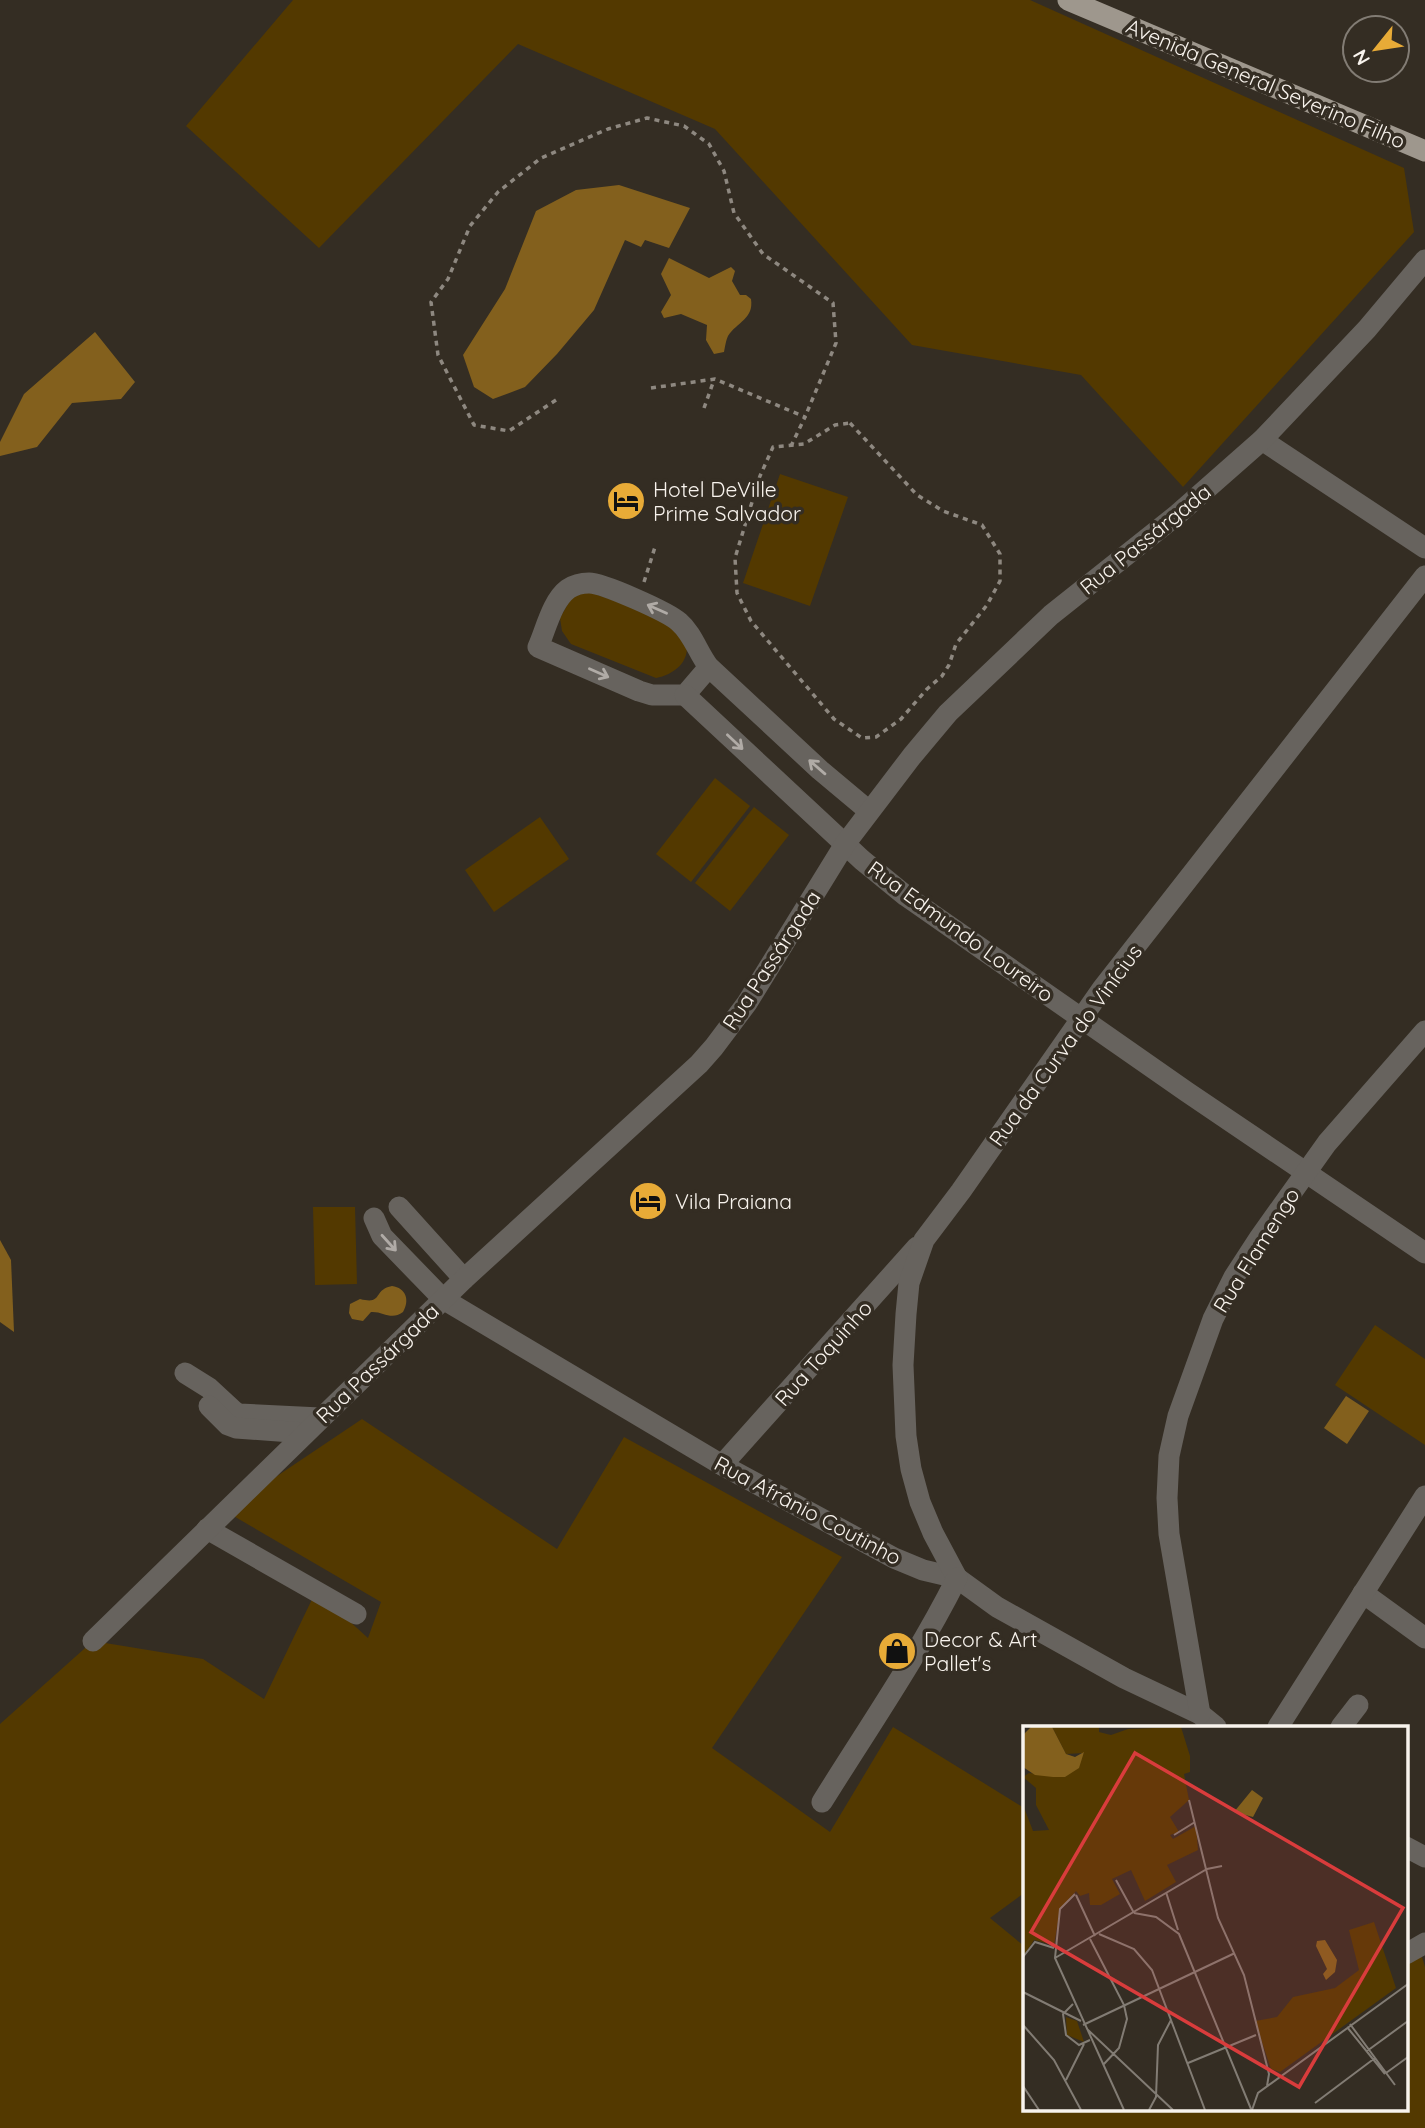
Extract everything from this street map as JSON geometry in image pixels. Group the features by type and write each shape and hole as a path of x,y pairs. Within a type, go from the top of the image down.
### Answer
{"main road":[{"name":"Avenida General Severino Filho","path":"1068,0 1425,151"}],"street":[{"name":"Rua Passárgada","path":"93,1641 443,1299 674,1088 714,1047 747,1003 845,844 948,713 1051,615 1178,514 1262,440 1367,329 1425,260"},
{"path":"1262,440 1425,548"},
{"name":"Rua da Curva do Vinícius","path":"957,1578 920,1502 906,1436 903,1365 906,1314 909,1283 923,1240 961,1191 1111,978 1425,576"},
{"path":"709,667 685,695 666,696 639,691 538,647 558,600 566,590 577,584 591,582 603,586 670,615 687,630 709,667 820,770 869,811"},
{"name":"Rua Edmundo Loureiro","path":"685,695 905,896 1425,1253"},
{"name":"Rua Flamengo","path":"1208,1721 1170,1534 1167,1498 1169,1456 1178,1416 1213,1319 1234,1277 1327,1143 1425,1031"},
{"path":"399,1207 464,1279"},
{"name":"Rua Afrânio Coutinho","path":"374,1218 382,1236 443,1299 723,1465 894,1558 923,1570 957,1578 996,1607 1208,1721"},
{"name":"Rua Toquinho","path":"723,1465 923,1240"},
{"path":"305,1433 253,1431 228,1425 200,1397 185,1373 209,1388 239,1414 320,1418"},
{"path":"1279,1726 1425,1496"},
{"path":"207,1529 356,1614"},
{"path":"822,1802 927,1634 957,1578"},
{"path":"1363,1593 1425,1638"},
{"path":"1342,1726 1358,1705"},
{"path":"1408,1848 1425,1857"},
{"path":"1408,1953 1425,1943"}],"path":[{"path":"556,400 509,431 474,425 438,355 431,302 448,279 470,226 498,192 541,158 608,129 648,118 684,126 709,144 724,171 734,213 763,254 833,303 836,343 791,446"},
{"path":"704,408 715,379"},
{"path":"651,388 715,379 805,417"},
{"path":"850,423 917,495 943,511 982,525 1000,554 1000,581 987,605 956,644 942,676 901,719 876,737 862,738 834,719 751,621 737,593 735,558 760,475 773,447 791,446 803,443 835,425 850,423"},
{"path":"637,601 655,547"}],"shaded area":[{"path":"293,0 1030,0 1404,168 1414,232 1183,487 1081,375 912,345 715,129 518,44 319,248 186,126"},
{"path":"619,185 690,208 669,248 645,240 641,247 625,240 594,310 525,387 493,399 474,387 463,355 505,289 536,211 576,190"},
{"path":"669,258 709,278 731,267 735,271 732,281 740,295 751,299 751,306 747,316 728,336 724,352 714,354 706,340 707,325 681,314 664,318 661,312 671,295 661,274"},
{"path":"95,332 135,382 121,399 72,403 37,447 0,456 0,442 24,394"},
{"path":"780,474 848,497 810,606 743,583"},
{"path":"577,588 675,621 686,642 686,656 683,661 674,671 656,678 571,644 562,631 560,618"},
{"path":"715,778 750,806 691,882 656,854"},
{"path":"754,807 789,835 730,911 695,883"},
{"path":"540,817 569,859 494,912 465,870"},
{"path":"313,1207 355,1207 357,1284 315,1285"},
{"path":"0,1240 11,1260 14,1332 0,1322"},
{"path":"392,1286 401,1289 405,1295 403,1312 391,1316 371,1312 363,1321 352,1319 349,1313 350,1304 360,1299 375,1299 382,1291"},
{"path":"1375,1325 1425,1359 1425,1445 1335,1385"},
{"path":"1346,1396 1369,1411 1347,1444 1324,1428"},
{"path":"362,1419 557,1549 624,1437 842,1557 712,1748 830,1832 893,1727 1023,1809 1023,1894 990,1918 1023,1945 1023,2110 1408,2110 1408,1953 1419,1947 1425,1967 1425,2128 0,2128 0,1724 93,1641 203,1659 264,1699 316,1591 368,1638 381,1602 225,1511"}],"place":[{"name":"Hotel DeVille Prime Salvador","path":"626,501"},
{"name":"Vila Praiana","path":"648,1201"},
{"name":"Decor & Art Pallet's","path":"897,1651"}]}
